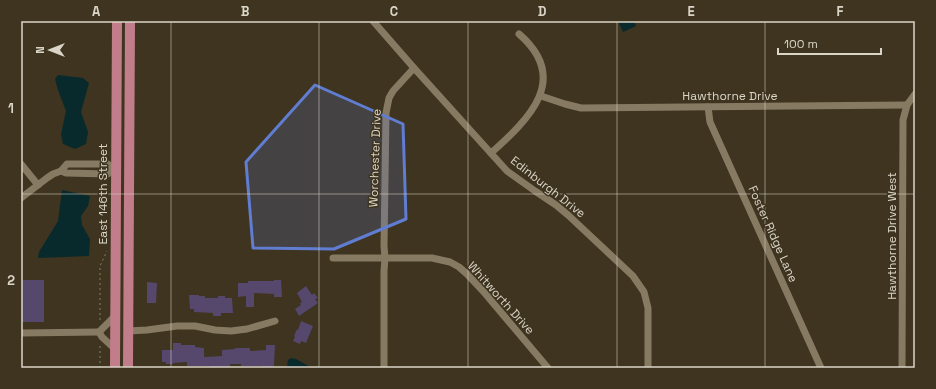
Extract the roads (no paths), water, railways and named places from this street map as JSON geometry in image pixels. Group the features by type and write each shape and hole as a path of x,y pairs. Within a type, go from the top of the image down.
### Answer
{"main road":[{"name":"East 146th Street","path":"115,368 116,315 114,170 118,21"},
{"path":"128,368 130,21"}],"street":[{"name":"Edinburgh Drive","path":"373,21 507,171 556,205 634,276 644,292 648,308 648,368"},
{"path":"491,153 526,119 541,96 544,79 540,61 531,44 519,34"},
{"name":"Worchester Drive","path":"384,368 386,113 389,98 393,91 414,68"},
{"path":"907,106 915,94"},
{"name":"Hawthorne Drive","path":"541,96 581,108 907,106"},
{"name":"Hawthorne Drive West","path":"902,368 903,120 907,106"},
{"name":"Foster Ridge Lane","path":"708,107 710,122 821,368"},
{"path":"21,164 38,185"},
{"path":"21,198 53,174 61,171 66,173 108,174 114,170 129,170"},
{"name":"Whitworth Drive","path":"333,258 432,258 450,262 467,274 483,291 548,368"},
{"path":"21,333 99,329 116,315"},
{"path":"128,331 177,326 195,326 215,330 231,331 247,329 275,321"},
{"path":"99,329 102,337 115,349"}],"water":[{"path":"618,21 634,21 636,26 623,32"},
{"path":"58,75 83,78 89,83 81,112 88,132 86,144 75,149 63,144 61,134 66,111 55,79"},
{"path":"62,190 90,196 88,206 81,216 82,225 90,239 89,256 38,258 39,252 58,221"},
{"path":"291,358 296,359 312,368 287,368 288,360"}]}
